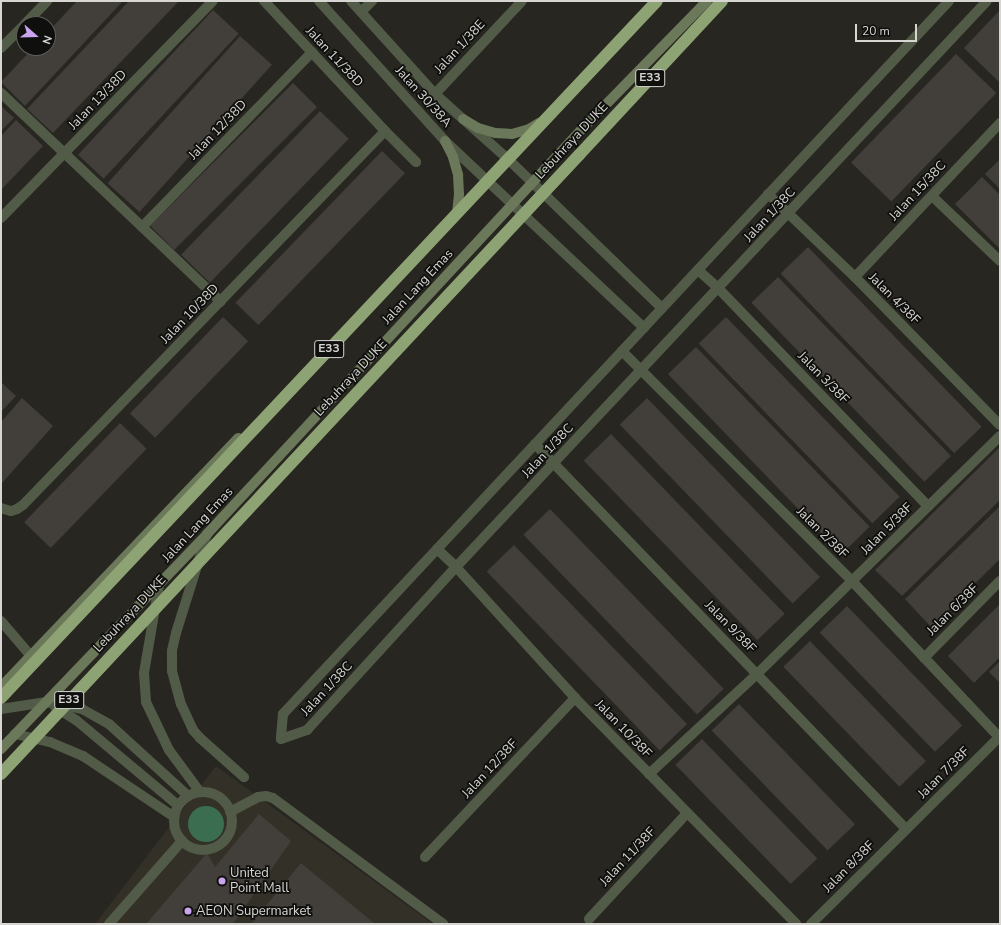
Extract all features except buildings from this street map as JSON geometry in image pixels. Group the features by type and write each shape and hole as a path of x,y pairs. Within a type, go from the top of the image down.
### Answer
{"highway":[{"name":"E33","path":"1,698 657,1"},
{"name":"Lebuhraya DUKE","path":"1,774 722,1"}],"main road":[{"name":"Jalan Lang Emas","path":"1,687 198,479 488,181 654,1"},
{"name":"Jalan Lang Emas","path":"1,749 159,585 513,204 707,1"},
{"path":"463,119 478,128 495,133 512,134 529,129 544,120"},
{"path":"445,141 453,158 458,175 459,194 457,212"}],"street":[{"path":"32,16 47,1"},
{"name":"Jalan 13/38D","path":"1,218 213,1"},
{"name":"Jalan 11/38D","path":"264,1 416,162"},
{"name":"Jalan 30/38A","path":"319,1 445,141 644,328"},
{"name":"Jalan 30/38A","path":"351,1 435,94 508,159 532,184 662,308"},
{"path":"361,12 372,1"},
{"name":"Jalan 1/38E","path":"435,94 522,1"},
{"name":"Jalan 1/38C","path":"949,1 283,714 281,739 307,730 456,568 987,1"},
{"path":"1,48 16,32"},
{"name":"Jalan 12/38D","path":"142,227 312,52"},
{"path":"1,92 221,302"},
{"name":"Jalan 15/38C","path":"855,277 1000,123"},
{"name":"Jalan 10/38D","path":"6,509 17,509 23,505 386,131"},
{"name":"Jalan 4/38F","path":"768,194 855,277 1000,425"},
{"path":"932,196 1000,262"},
{"name":"Jalan 3/38F","path":"698,270 718,288 928,506"},
{"name":"Jalan 2/38F","path":"622,351 852,582 999,737"},
{"name":"Jalan 5/38F","path":"649,774 757,674 1000,436"},
{"name":"Jalan 9/38F","path":"535,444 555,462 906,829"},
{"path":"207,534 176,632 172,671 181,704 193,730 244,777"},
{"name":"Jalan 10/38F","path":"437,549 575,698 796,924"},
{"name":"Jalan 6/38F","path":"924,658 1000,581"},
{"path":"159,585 144,673 146,702 169,750 200,792"},
{"path":"1,621 31,656"},
{"name":"Jalan 12/38F","path":"425,857 575,698"},
{"path":"1,709 46,702 82,709 109,724 188,796"},
{"path":"46,702 76,720 174,802"},
{"path":"15,734 50,742 83,756 174,817"},
{"name":"Jalan 7/38F","path":"906,829 999,737"},
{"path":"200,792 210,792 219,796 226,803 232,821 230,831 225,839 217,846 199,850 189,847 177,834 174,817 176,808 188,796 200,792"},
{"path":"230,812 258,797 266,796 273,798 443,924"},
{"name":"Jalan 11/38F","path":"588,919 687,813"},
{"name":"Jalan 8/38F","path":"810,924 906,829"},
{"path":"107,924 182,841"}],"shaded area":[{"path":"216,766 433,924 95,924"},
{"path":"206,806 216,809 221,814 224,824 221,834 216,839 206,842 196,839 191,834 188,824 191,814 196,809"}],"place":[{"name":"United Point Mall","path":"222,881"},
{"name":"AEON Supermarket","path":"188,911"}]}
